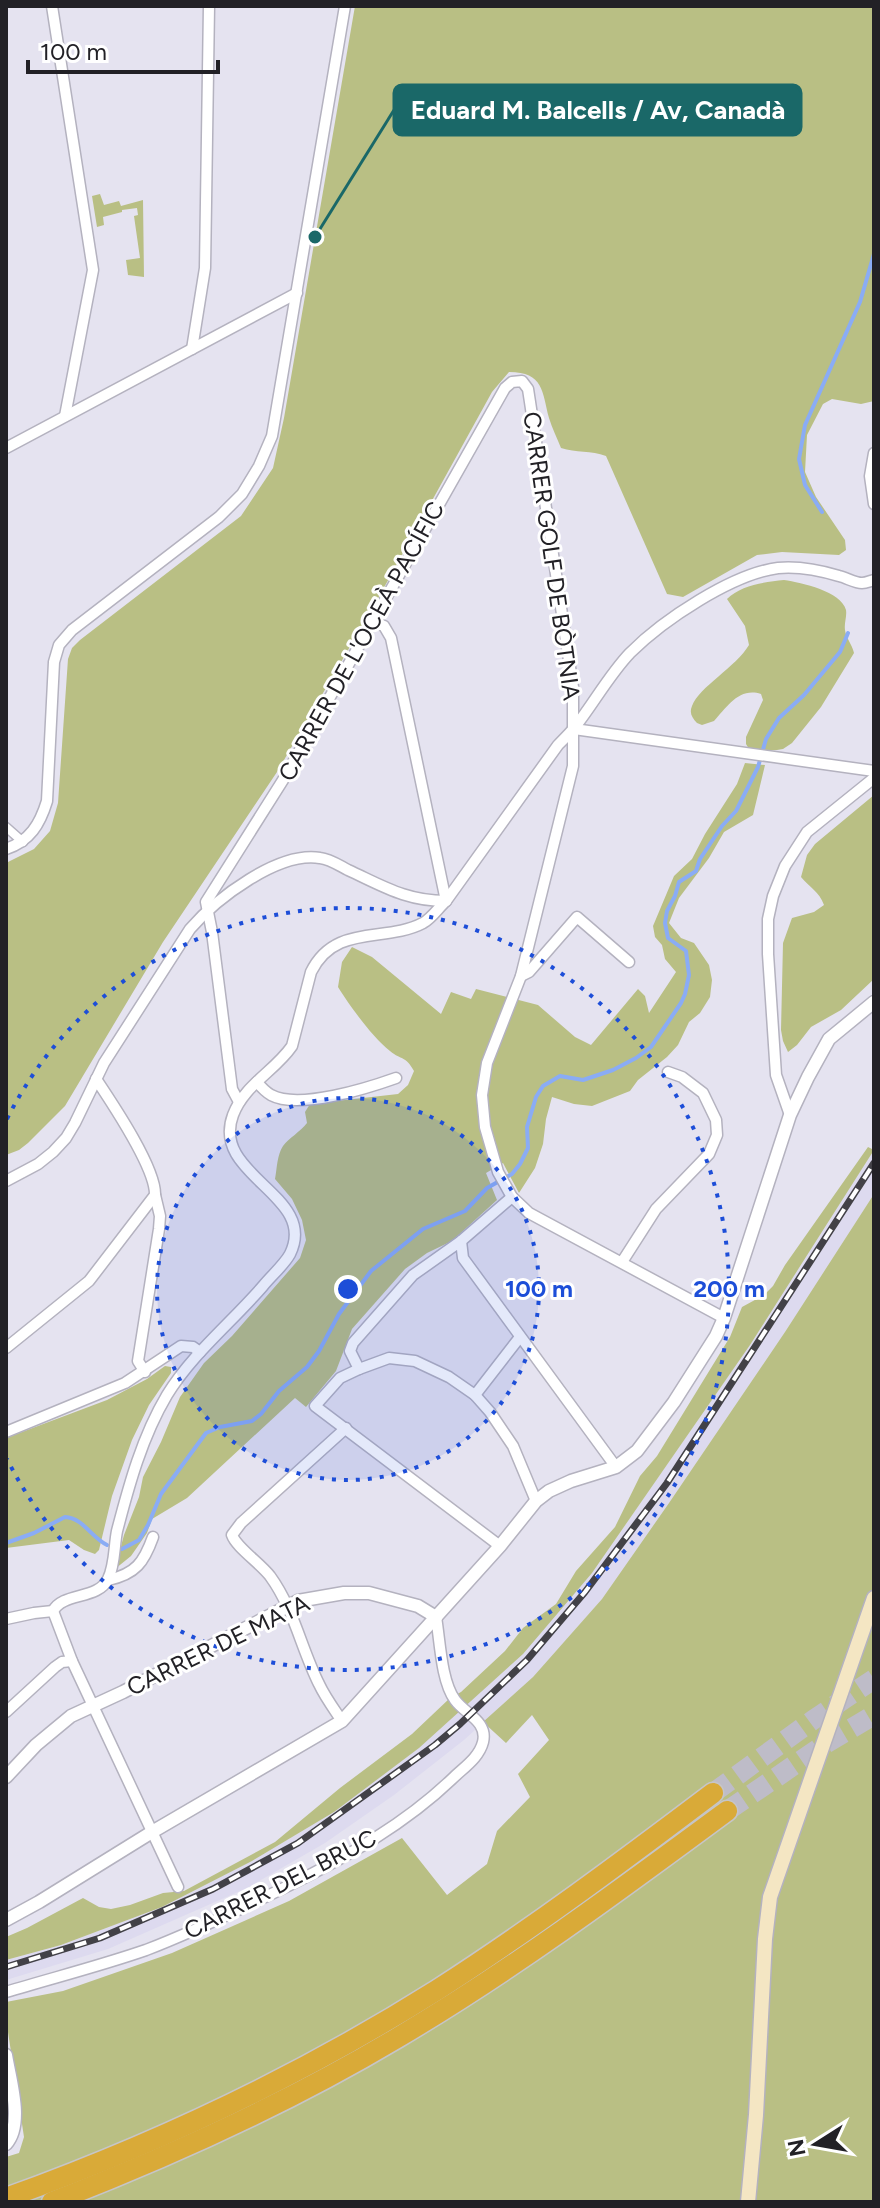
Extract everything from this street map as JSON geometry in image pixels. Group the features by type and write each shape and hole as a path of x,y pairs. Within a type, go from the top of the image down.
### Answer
{"highway":[{"path":"6,2198 154,2139 259,2089 363,2033 490,1955 580,1893 713,1793"},
{"path":"52,2202 247,2119 394,2040 550,1940 727,1811"}],"main road":[{"path":"748,2202 770,1897 874,1598"}],"street":[{"path":"52,6 93,270 65,416"},
{"path":"192,349 205,268 209,6"},
{"path":"6,849 23,842 40,821 47,801 54,662 59,645 72,630 219,517 242,494 272,436 345,6"},
{"path":"6,448 297,293"},
{"name":"CARRER DE L'OCEÀ PACÍFIC","path":"206,912 206,902 283,780 505,388 512,382 524,383"},
{"name":"CARRER GOLF DE BÒTNIA","path":"524,383 530,402 573,687 573,766 521,976 487,1063 482,1109 485,1127 498,1172 512,1197 541,1220 724,1318"},
{"path":"874,453 870,476 874,504"},
{"path":"108,1580 123,1508 146,1437 168,1393 200,1352 236,1317 289,1255 296,1234 292,1215 236,1156 231,1119 239,1102 292,1046 311,972 322,956 339,943 424,923 446,901 558,745 574,729 629,654 680,613 756,573 787,568 812,569 861,584 874,580"},
{"path":"373,622 384,626 391,638 446,901"},
{"path":"574,729 874,771"},
{"path":"790,1115 776,1075 768,954 768,919 773,896 785,866 807,832 874,778"},
{"path":"6,827 23,842"},
{"path":"6,1181 38,1164 66,1138 104,1063 190,929 206,912 249,880 287,862 321,858 394,893 446,901"},
{"path":"206,912 212,932 232,1089 239,1102"},
{"path":"521,976 529,972 577,917 629,962"},
{"path":"6,1920 342,1721 500,1546 536,1501 571,1481 616,1467 637,1451 674,1402 716,1336 790,1115 816,1060 829,1039 874,1002"},
{"path":"622,1262 656,1209 709,1154 717,1135 716,1120 703,1093 682,1077 668,1072"},
{"path":"257,1082 269,1094 294,1099 352,1092 396,1078"},
{"path":"96,1079 153,1176 160,1216 138,1361 145,1372"},
{"path":"6,1348 89,1281 155,1195"},
{"path":"359,1369 350,1351 353,1343 413,1275 461,1241 512,1197"},
{"path":"461,1241 463,1258 616,1467"},
{"path":"475,1395 520,1337"},
{"path":"6,1432 125,1383 181,1346 193,1347 200,1352"},
{"path":"500,1546 315,1406 340,1378 359,1369 389,1358 415,1361 449,1377 475,1395 490,1412 513,1446 536,1501"},
{"path":"342,1721 319,1686 289,1605 260,1563 232,1538 232,1533 346,1428"},
{"path":"153,1537 141,1564 126,1574 108,1580 97,1590 56,1605 53,1611 72,1661 178,1887"},
{"name":"CARRER DE MATA","path":"6,1777 36,1745 71,1716 289,1605 319,1596 369,1593 418,1606 436,1617"},
{"path":"6,1619 53,1611"},
{"name":"CARRER DEL BRUC","path":"6,1992 145,1950 227,1915 329,1865 393,1827 440,1791 477,1755 484,1734 481,1724 457,1703 449,1691 436,1617"},
{"path":"6,1712 55,1667 72,1661"},
{"path":"6,2055 16,2121 13,2136 6,2144"}],"shaded area":[{"path":"874,1150 874,1194 785,1332 602,1599 533,1677 464,1740 394,1795 325,1843 247,1888 108,1949 6,1980 6,1960 61,1945 162,1907 252,1861 334,1812 592,1573 750,1345"}],"green space":[{"path":"355,6 874,6 874,401 861,404 832,399 823,404 807,435 805,472 816,497 845,540 846,550 839,555 782,552 757,555 683,597 667,594 606,456 561,448 540,385 529,376 509,372 492,392 376,602 277,772 163,942 65,1106 28,1143 6,1155 6,863 34,849 50,831 58,803 68,659 72,648 241,516 273,468"},
{"path":"100,194 104,205 119,201 121,206 143,200 144,277 128,275 126,260 140,258 134,216 138,215 137,208 103,217 104,225 97,227 92,196"},
{"path":"784,580 820,589 843,603 846,633 854,653 821,707 792,743 783,749 755,751 749,749 746,737 763,700 761,694 746,693 740,696 714,721 702,725 694,719 691,709 702,692 749,645 745,626 727,599 746,587"},
{"path":"745,763 765,765 753,815 724,832 679,898 669,923 681,938 694,943 709,965 712,980 710,997 700,1013 689,1022 678,1045 638,1080 630,1091 592,1106 552,1097 535,1168 519,1193 503,1163 486,1173 497,1200 452,1241 427,1253 405,1269 352,1329 336,1371 306,1407 295,1398 187,1498 152,1519 147,1533 131,1556 115,1569 143,1477 180,1397 204,1363 232,1336 300,1258 306,1240 302,1220 292,1199 275,1179 283,1146 307,1123 305,1112 310,1104 398,1094 408,1085 414,1071 406,1060 376,1038 338,987 342,962 352,947 372,957 441,1014 451,992 471,999 476,989 538,1005 575,1037 591,1045 638,989 645,996 649,1013 676,972 665,959 653,926 674,876 692,859 737,784"},
{"path":"874,795 874,979 841,1010 811,1027 788,1052 781,1030 783,943 792,918 814,912 824,905 801,877 807,855 815,844"},
{"path":"868,1147 874,1150 750,1345 592,1573 523,1654 419,1748 334,1812 252,1861 162,1907 61,1945 6,1960 6,1937 83,1898 99,1907 111,1909 163,1893 184,1891 275,1842 412,1734 505,1651 523,1628 556,1604 576,1571 615,1527 640,1476 657,1456 730,1337 742,1307 764,1295 773,1286"},
{"path":"874,1194 874,2202 6,2202 6,2157 19,2153 24,2137 6,2002 63,1991 172,1953 289,1901 402,1838 447,1895 487,1864 497,1831 530,1797 518,1774 549,1740 532,1715 506,1743 483,1722 533,1677 602,1599 785,1332"},
{"path":"165,1366 171,1367 171,1373 149,1405 132,1440 112,1496 99,1550 95,1554 69,1540 6,1548 6,1438 107,1400"}],"waterway":[{"path":"874,80 874,88"},
{"path":"822,512 805,485 799,459 805,425 860,302 874,254"},
{"path":"122,1549 139,1540 161,1494 206,1433 252,1421 279,1391 307,1367 339,1314 371,1271 423,1229 465,1211 487,1188 512,1174 528,1148 527,1127 536,1097 543,1086 560,1076 583,1080 613,1070 651,1047 681,1003 689,975 686,951 668,938 665,923 679,882 696,871 700,859 736,811 758,767 766,739 779,718 804,695 840,652 848,633"},
{"path":"6,1543 65,1517 82,1524 107,1545"}],"tunnel":[{"path":"713,1793 874,1679"},
{"path":"727,1811 825,1744 874,1715"}],"railway":[{"path":"6,1967 100,1938 213,1889 298,1843 460,1724 527,1660 585,1592 667,1483 874,1163"}],"place":[{"name":"Eduard M. Balcells / Av, Canadà","path":"315,237"}]}
